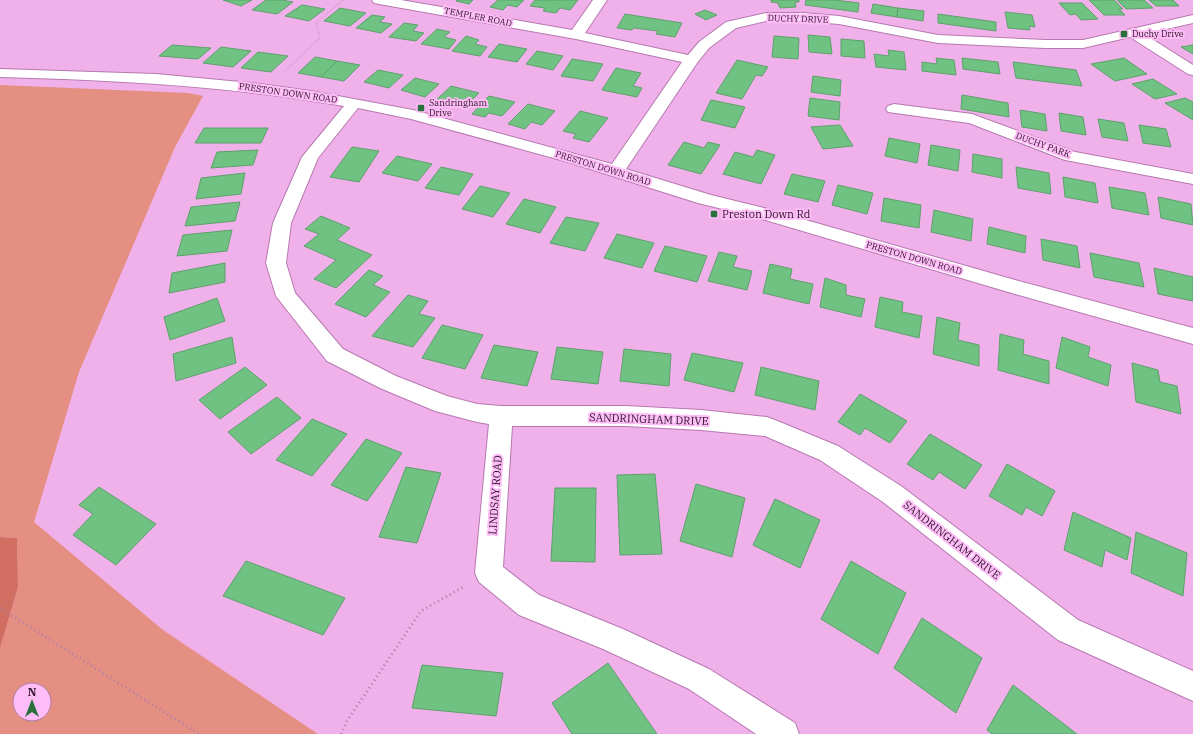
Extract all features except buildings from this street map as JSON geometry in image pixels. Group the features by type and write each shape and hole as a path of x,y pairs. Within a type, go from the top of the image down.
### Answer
{"street":[{"name":"TEMPLER ROAD","path":"379,0 576,35 691,60"},
{"path":"576,35 600,0"},
{"name":"DUCHY DRIVE","path":"616,171 691,60 704,44 732,25 766,17 803,17 839,20 938,39 998,43 1083,44 1193,19"},
{"path":"1134,33 1193,71"},
{"name":"PRESTON DOWN ROAD","path":"0,73 128,77 266,88 354,103 414,116 536,148 616,171 720,204 758,212 1015,287 1193,336"},
{"name":"SANDRINGHAM DRIVE","path":"354,103 310,157 282,223 276,263 286,296 335,355 388,382 443,404 477,413 500,416 626,416 701,420 767,427 829,453 892,494 1068,630 1193,686"},
{"name":"DUCHY PARK","path":"894,109 972,119 1071,156 1193,179"},
{"name":"LINDSAY ROAD","path":"488,573 500,416"},
{"path":"488,573 529,605 613,639 699,679 784,734"}],"path":[{"path":"266,88 320,38 316,23 343,0"},
{"path":"341,734 347,721 421,611 488,573"},
{"path":"0,608 200,734"}],"shaded area":[{"path":"0,85 188,93 203,96 175,147 79,372 34,522 163,630 318,734 0,734 0,648 18,587 17,538 0,537"},
{"path":"0,537 17,538 18,587 0,648"}],"place":[{"name":"Duchy Drive","path":"1124,34"},
{"name":"Sandringham Drive","path":"421,108"},
{"name":"Preston Down Rd","path":"714,214"}]}
